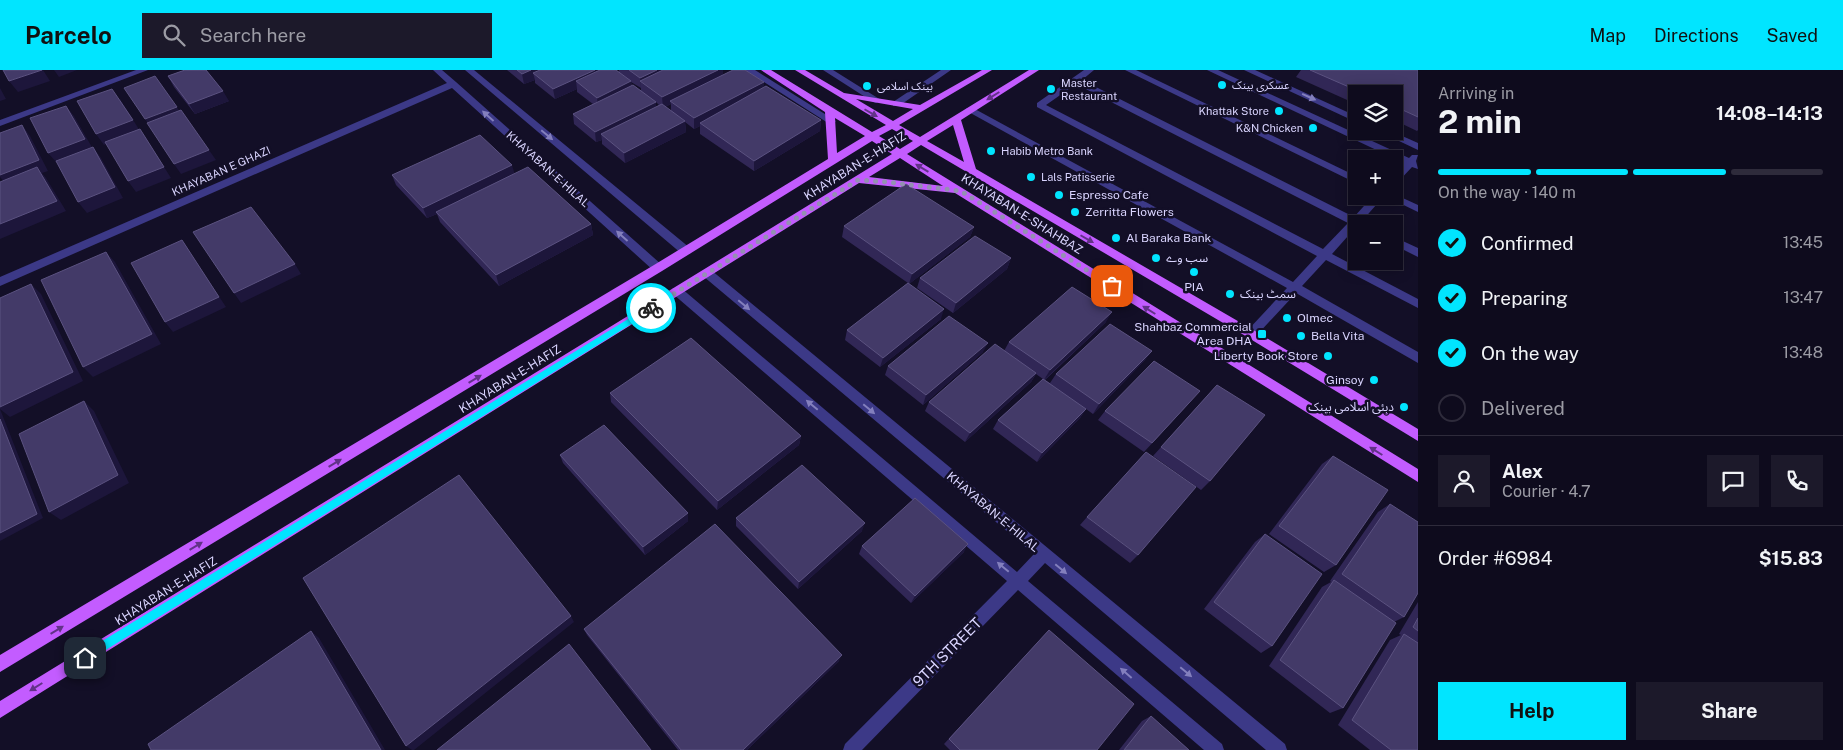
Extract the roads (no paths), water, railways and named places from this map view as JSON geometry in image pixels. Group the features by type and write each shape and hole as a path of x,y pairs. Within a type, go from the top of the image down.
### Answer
{"main road":[{"name":"KHAYABAN-E-SHAHBAZ","path":"765,70 830,116 871,137 961,191 1212,350 1418,476"},
{"name":"KHAYABAN-E-SHAHBAZ","path":"799,70 1250,334 1418,436"},
{"name":"KHAYABAN-E-HAFIZ","path":"0,664 658,268 871,137 988,70"},
{"name":"KHAYABAN-E-HAFIZ","path":"0,710 1035,70"},
{"path":"839,94 921,108"},
{"path":"830,116 833,161"},
{"path":"956,119 972,172"},
{"path":"858,180 961,191"}],"street":[{"path":"0,123 144,70"},
{"name":"KHAYABAN-E-HILAL","path":"437,70 658,268"},
{"path":"469,70 686,251"},
{"path":"749,70 830,116"},
{"path":"827,70 876,100"},
{"path":"1090,70 1040,106 1418,304"},
{"path":"1129,70 1348,176"},
{"path":"1211,70 1414,164"},
{"path":"1248,70 1348,115"},
{"path":"896,104 939,72"},
{"path":"1076,80 1348,218"},
{"name":"KHAYABAN E GHAZI","path":"0,282 453,84"},
{"path":"970,110 1294,287 1418,358"},
{"path":"1403,140 1418,147"},
{"path":"1403,173 1414,164 1418,153"},
{"path":"1403,202 1418,209"},
{"path":"1364,215 1372,205"},
{"path":"1250,334 1348,232"},
{"path":"1403,246 1418,253"},
{"name":"KHAYABAN-E-HILAL","path":"706,274 1279,750"},
{"path":"678,291 1216,750"},
{"name":"9TH STREET","path":"851,750 1044,554"}],"place":[{"name":"عسکری بینک","path":"1222,85"},
{"name":"بینک اسلامی","path":"867,86"},
{"name":"Master Restaurant","path":"1051,89"},
{"name":"Khattak Store","path":"1279,111"},
{"name":"K&N Chicken","path":"1313,128"},
{"name":"Habib Metro Bank","path":"991,151"},
{"name":"Lals Patisserie","path":"1031,177"},
{"name":"Espresso Cafe","path":"1059,195"},
{"name":"Zerritta Flowers","path":"1075,212"},
{"name":"Al Baraka Bank","path":"1116,238"},
{"name":"سب وے","path":"1156,258"},
{"name":"PIA","path":"1194,272"},
{"name":"سمٹ بینک","path":"1230,294"},
{"name":"Olmec","path":"1287,318"},
{"name":"Shahbaz Commercial Area DHA","path":"1262,334"},
{"name":"Bella Vita","path":"1301,336"},
{"name":"Liberty Book Store","path":"1328,356"},
{"name":"Ginsoy","path":"1374,380"},
{"name":"دبئی اسلامی بینک","path":"1404,407"}]}
